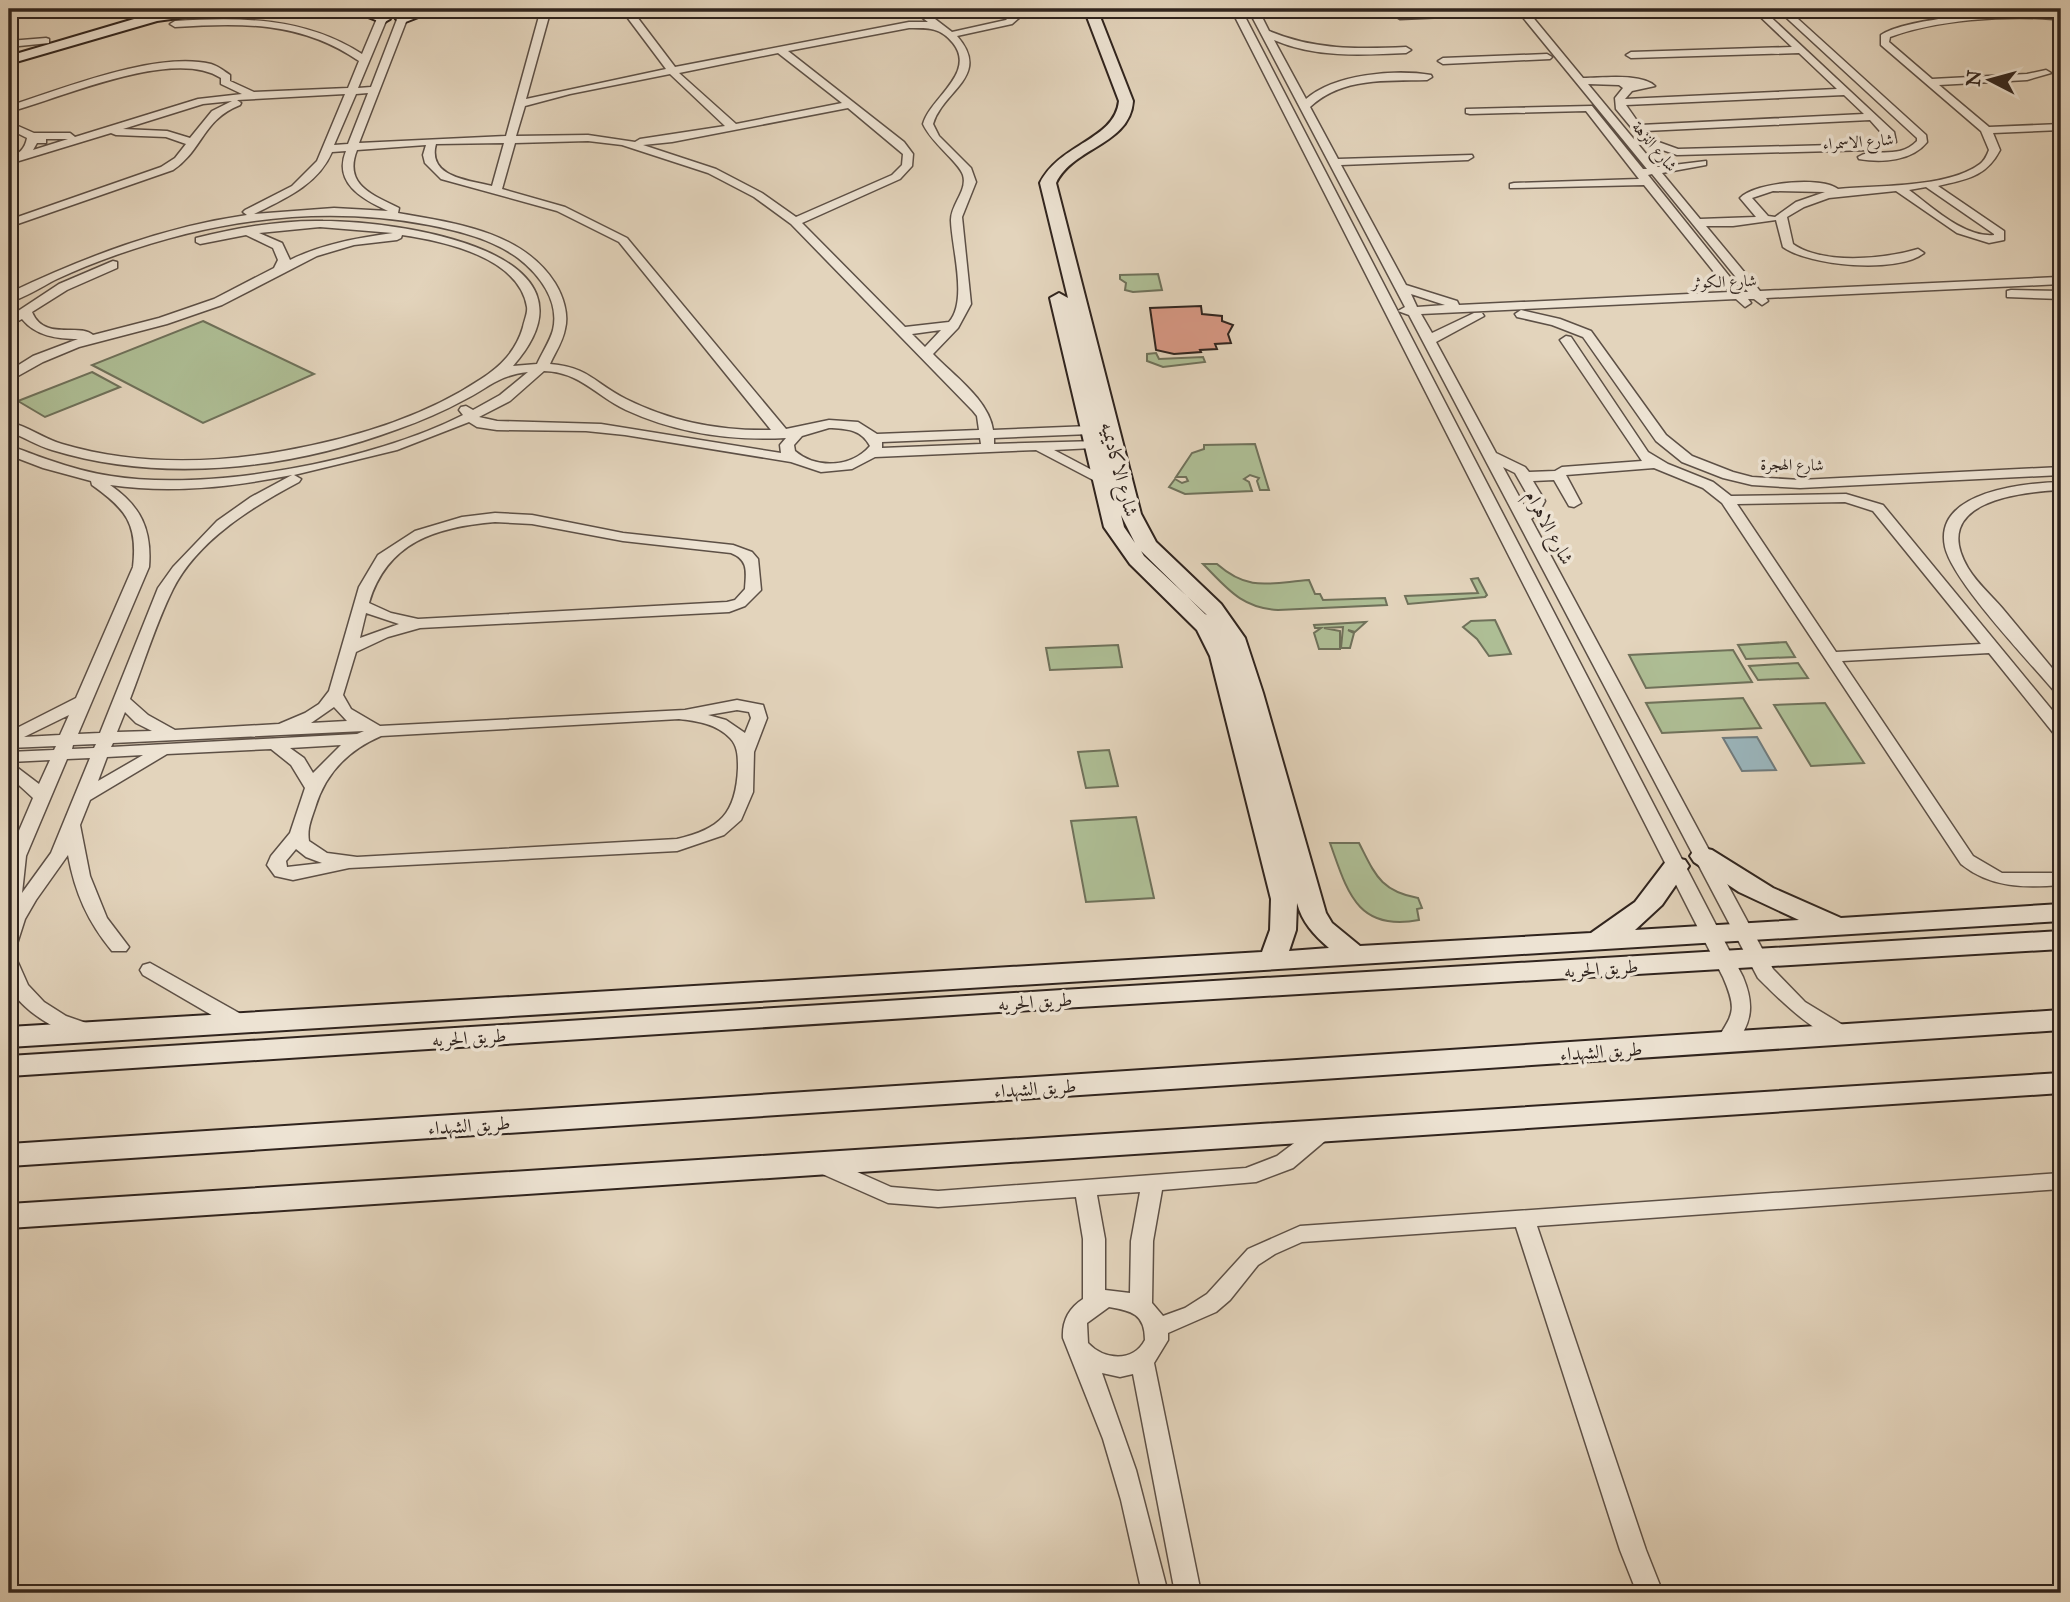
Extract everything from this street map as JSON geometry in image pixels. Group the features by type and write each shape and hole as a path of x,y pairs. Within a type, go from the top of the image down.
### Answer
{"street":[{"path":"9,60 168,9"},
{"path":"9,52 110,26 214,9"},
{"path":"268,210 307,179 322,162 327,149 334,107 351,94 384,14 355,9"},
{"path":"408,217 359,191 348,176 347,161 405,14 432,9"},
{"path":"496,191 546,9"},
{"path":"626,9 673,72 733,127"},
{"path":"951,35 1009,22 1015,17 1011,9"},
{"name":"شارع الاكاديميه","path":"1080,9 1115,88 1127,106 1122,120 1057,167 1049,178 1054,242 1087,378 1130,514 1137,547"},
{"name":"شارع الاكاديميه","path":"1090,9 1115,88"},
{"path":"1236,9 1660,832 1741,995 1742,1013 1737,1030 1724,1043"},
{"name":"شارع الاهرام","path":"1253,9 1765,973 1798,1007 1844,1035"},
{"path":"1594,13 1724,9"},
{"path":"1583,84 1626,85 1619,102 1621,109 1637,128 1654,145 1687,153 1871,147 1888,143 1892,136 1756,9"},
{"name":"شارع الاسمراء","path":"1514,186 1644,177 1654,170 1696,163 1889,156 1919,147 1922,142 1919,131 1782,9"},
{"path":"1948,9 1981,17"},
{"path":"1981,17 1985,13 2014,9"},
{"path":"2042,9 2058,15"},
{"path":"1400,16 1513,10"},
{"name":"شارع النزهة","path":"1513,10 1547,57 1742,301"},
{"name":"شارع النزهة","path":"1513,10 1583,84 1761,300"},
{"path":"909,25 920,12 951,35 964,53 965,72 960,82 933,111 929,124 934,137 962,164 970,176 969,188 956,217 965,304 954,325 926,354"},
{"path":"1697,222 1765,220 1781,216 1809,200 1851,191 1928,184 1977,172 1991,162 1996,150 1989,134 1888,47 1883,39 1892,32 1981,17 2032,13 2058,15"},
{"path":"175,24 222,22 284,26 330,39 363,65"},
{"path":"1912,39 1948,28 1954,22"},
{"path":"520,104 569,91 909,25 938,25"},
{"path":"1266,33 1300,46 1340,52 1406,50"},
{"path":"9,44 46,41"},
{"path":"1888,47 1900,43"},
{"path":"1263,61 1300,46"},
{"path":"1631,55 1827,48"},
{"path":"780,51 908,154 907,166 887,181 795,222"},
{"path":"1443,61 1547,57"},
{"path":"57,148 10,125 13,108 137,70 166,65 195,64 216,69 226,77 225,82 202,101"},
{"path":"299,96 334,83 363,65"},
{"path":"1930,82 2027,77 2046,73"},
{"path":"1306,106 1319,93 1342,84 1378,78 1427,77"},
{"path":"225,82 258,95"},
{"path":"525,85 569,91"},
{"path":"1619,102 1846,92"},
{"path":"9,161 196,108 245,100 374,93"},
{"path":"9,167 91,135 202,101 258,95 299,96 334,107"},
{"path":"9,224 160,172 176,162 214,113 245,100"},
{"path":"327,149 432,141 569,137 623,142 672,139 850,105"},
{"path":"1471,111 1588,108"},
{"path":"1637,128 1873,117"},
{"path":"1989,134 2061,127"},
{"path":"116,132 167,134 190,142"},
{"path":"1989,134 2061,137"},
{"path":"32,136 91,135"},
{"path":"22,156 31,146 32,136"},
{"path":"659,152 672,139"},
{"path":"432,141 428,155 436,171 459,183 561,209 623,240 789,434"},
{"path":"623,142 659,152 736,183 795,222 978,408 984,416 987,441"},
{"path":"1335,163 1468,157"},
{"path":"1897,187 1969,235 1982,240 2000,238 2000,233 1928,184"},
{"path":"1765,220 1746,198 1756,190 1804,187 1851,191"},
{"path":"321,224 356,211 369,197"},
{"path":"268,210 292,226"},
{"path":"9,298 88,262 268,210 356,211 408,217 488,237 509,246 552,285 560,316 556,345 542,368 513,393 471,417 405,442 326,465 259,479 198,485 139,484 52,467 9,450"},
{"path":"1781,216 1790,250 1815,259 1897,258 1918,253"},
{"path":"9,322 85,276 134,257 244,232 321,224 376,226 424,234 489,255 506,265 527,288 534,314 524,343 498,373 457,399 380,432 299,452 237,462 164,464 85,455 51,446 9,426"},
{"path":"1708,235 1744,231 1784,232"},
{"path":"244,232 278,246 284,260 280,268"},
{"path":"9,377 55,351 108,334 163,321 218,302 313,253 342,244 424,234"},
{"path":"1689,299 1709,286 1720,272"},
{"path":"1739,273 1772,286 1811,294"},
{"name":"شارع الكوثر","path":"1761,300 1811,294 2060,282"},
{"path":"1403,288 1478,312"},
{"name":"شارع الكوثر","path":"1478,312 1521,314 1761,300 2061,295"},
{"name":"شارع الكوثر","path":"1394,316 1689,299 1742,301"},
{"path":"25,310 31,324 51,332 108,334"},
{"path":"1430,340 1478,312"},
{"name":"شارع الهجرة","path":"1521,314 1556,322 1587,334 1661,438 1687,459 1728,475 1800,484 2061,471"},
{"path":"904,331 954,325"},
{"path":"1566,340 1640,451 1655,464 1709,486 1727,500 1967,860 1988,875 2003,880 2061,879"},
{"path":"556,345 595,387 614,399 664,420 720,432 789,434 817,425 841,424 863,429 874,446"},
{"path":"498,373 542,368 582,374"},
{"name":"شارع الاكاديميه","path":"1087,378 1092,437 1114,527 1224,623 1240,653 1241,694 1284,899 1283,930 1272,961"},
{"path":"457,399 471,417 482,424 565,426 634,432 733,451 793,458 817,467 850,465 874,446 1092,437"},
{"path":"789,434 787,445 793,458"},
{"path":"987,441 1036,446 1092,437"},
{"path":"1036,446 1102,479"},
{"path":"1492,456 1516,467 1538,501 1533,511 1524,518"},
{"path":"237,462 251,469 259,479 260,489 256,500"},
{"path":"128,505 139,484 164,464"},
{"path":"1524,477 1559,475 1564,470 1655,464"},
{"path":"9,943 16,919 27,898 54,865 166,588 175,574 205,539 256,500 326,465"},
{"path":"1559,475 1574,503"},
{"path":"9,920 14,898 13,867 141,567 142,535 138,520 128,505 88,476"},
{"path":"2061,486 2033,487 1989,496 1960,514 1952,526 1950,540 1953,554 1961,569 2061,689"},
{"path":"1727,500 1846,498 1878,508 2061,732"},
{"path":"278,736 314,714 335,695 372,573 390,552 419,535 474,519 523,517 622,536 733,548 749,555 753,561 753,590 740,603 729,607 419,623 387,617 362,606"},
{"path":"349,649 382,634 419,623"},
{"path":"1830,657 1994,648"},
{"name":"شارع الاكاديميه","path":"1241,694 1313,914 1337,943 1354,956"},
{"path":"335,695 345,712 367,732"},
{"path":"122,699 170,741"},
{"path":"9,740 86,701"},
{"path":"9,757 65,747 680,714 737,705 757,709 759,718 746,751 745,796 741,808 732,821 717,832 698,840 677,845 356,863 334,862 316,856 304,846 299,834"},
{"path":"680,714 716,722 741,740 746,751"},
{"path":"356,863 293,874 281,872 276,865 277,860 299,834 312,786 332,761 367,732"},
{"path":"278,736 312,786"},
{"path":"9,740 65,747"},
{"path":"83,797 170,741"},
{"path":"9,767 43,797"},
{"path":"1649,814 1679,811"},
{"path":"72,824 87,901 95,917 119,947"},
{"path":"1660,832 1689,830"},
{"path":"9,851 26,836"},
{"path":"1703,856 1766,897 1804,914 1845,926"},
{"path":"1593,942 1622,927 1646,909 1664,889 1676,866"},
{"name":"طريق الحريه","path":"9,1066 1038,988 1272,961 2061,913"},
{"name":"طريق الحريه","path":"9,1037 241,1023 1038,988 1549,972 2061,940"},
{"path":"1537,945 1549,972"},
{"path":"9,963 13,979 25,997 42,1012 65,1024 92,1032"},
{"path":"150,970 241,1023"},
{"name":"طريق الشهداء","path":"9,1155 2061,1020"},
{"path":"145,1057 154,1029"},
{"path":"9,1216 2061,1083"},
{"path":"819,1163 874,1191 911,1198 1085,1189 1261,1172 1285,1162 1325,1130"},
{"path":"1158,1327 1203,1310 1221,1296 1250,1260 1273,1244 1300,1234 2061,1181"},
{"path":"1141,1304 1142,1241 1152,1184"},
{"path":"1085,1189 1094,1239 1094,1302"},
{"path":"1524,1218 1633,1550 1650,1593"},
{"path":"1080,1350 1092,1361 1108,1367 1126,1367 1142,1361 1153,1351 1159,1339 1158,1327 1152,1314 1141,1304 1126,1298 1109,1298 1094,1302 1082,1311 1074,1323 1074,1337 1112,1426 1125,1467 1155,1593"},
{"path":"1142,1361 1188,1593"}],"green space":[{"path":"1158,274 1162,290 1125,290 1126,283 1120,279 1120,275"},
{"path":"203,321 314,374 203,423 92,365"},
{"path":"1156,353 1159,359 1203,357 1205,362 1163,367 1147,361 1147,354"},
{"path":"92,372 120,387 45,417 18,401"},
{"path":"1255,444 1269,490 1260,490 1257,481 1259,478 1250,475 1244,479 1249,482 1252,491 1185,494 1169,487 1175,479 1182,483 1188,481 1186,477 1176,477 1192,453 1204,449 1204,445"},
{"path":"1203,564 1217,564 1239,579 1260,584 1309,580 1315,594 1320,594 1323,600 1385,598 1387,605 1278,610 1265,608 1244,601"},
{"path":"1478,578 1487,595 1485,597 1408,604 1405,596 1478,593 1471,579"},
{"path":"1495,620 1511,654 1489,656 1477,639 1463,627 1471,621"},
{"path":"1366,622 1355,632 1348,630 1354,633 1350,648 1341,648 1343,627 1324,628 1340,631 1340,649 1319,649 1314,633 1321,628 1315,628 1314,625"},
{"path":"1786,642 1795,657 1746,659 1738,645"},
{"path":"1118,645 1122,667 1050,670 1046,648"},
{"path":"1733,650 1752,682 1646,688 1629,655"},
{"path":"1798,663 1808,678 1758,680 1749,666"},
{"path":"1743,698 1761,728 1662,733 1646,703"},
{"path":"1825,703 1864,763 1811,766 1774,705"},
{"path":"1109,750 1118,786 1086,788 1078,752"},
{"path":"1136,817 1154,898 1086,902 1071,821"},
{"path":"1330,843 1359,843 1380,880 1395,891 1418,898 1422,908 1417,909 1419,920 1381,920 1357,904 1342,877"}],"water":[{"path":"1757,737 1776,770 1742,771 1723,738"}],"building":[{"path":"1201,306 1202,314 1222,316 1222,321 1233,325 1228,334 1231,343 1215,344 1217,349 1200,350 1201,352 1174,354 1156,350 1150,308"}]}
